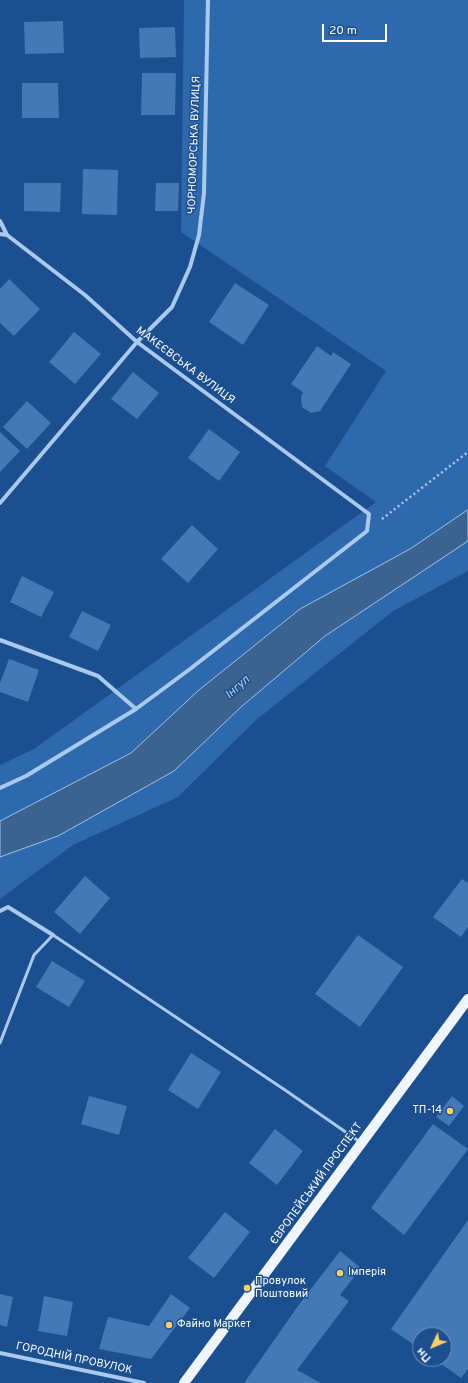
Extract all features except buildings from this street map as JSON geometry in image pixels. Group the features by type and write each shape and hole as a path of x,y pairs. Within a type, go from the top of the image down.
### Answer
{"main road":[{"name":"ЄВРОПЕЙСЬКИЙ ПРОСПЕКТ","path":"184,1383 468,999"}],"street":[{"name":"ЧОРНОМОРСЬКА ВУЛИЦЯ","path":"0,503 137,342 172,307 190,267 199,235 204,192 208,0"},
{"name":"МАКЕЄВСЬКА ВУЛИЦЯ","path":"0,222 7,235 85,295 137,342 369,514 367,531"},
{"path":"0,234 7,235"},
{"path":"0,788 26,776 136,709 190,669 367,531"},
{"path":"0,640 98,676 136,709"},
{"path":"0,911 8,907 53,934"},
{"name":"ГОРОДНІЙ ПРОВУЛОК","path":"0,1353 144,1383"}],"lane":[{"path":"0,1043 34,955 53,934 272,1081 361,1143"}],"path":[{"path":"367,531 468,452"}],"shaded area":[{"path":"184,0 468,0 468,510 410,549 300,609 199,690 131,753 0,821 0,765 34,749 376,502 325,466 386,371 181,232"},
{"path":"468,541 468,571 393,611 256,720 178,797 73,845 0,899 0,857 58,836 174,771 241,707 325,636"}],"water":[{"name":"Інгул","path":"468,510 468,541 325,636 241,707 174,771 58,836 0,857 0,821 131,753 199,690 300,609 410,549"}],"place":[{"name":"ТП-14","path":"450,1111"},
{"name":"Імперія","path":"340,1273"},
{"name":"Провулок Поштовий","path":"247,1288"},
{"name":"Файно Маркет","path":"169,1325"}]}
